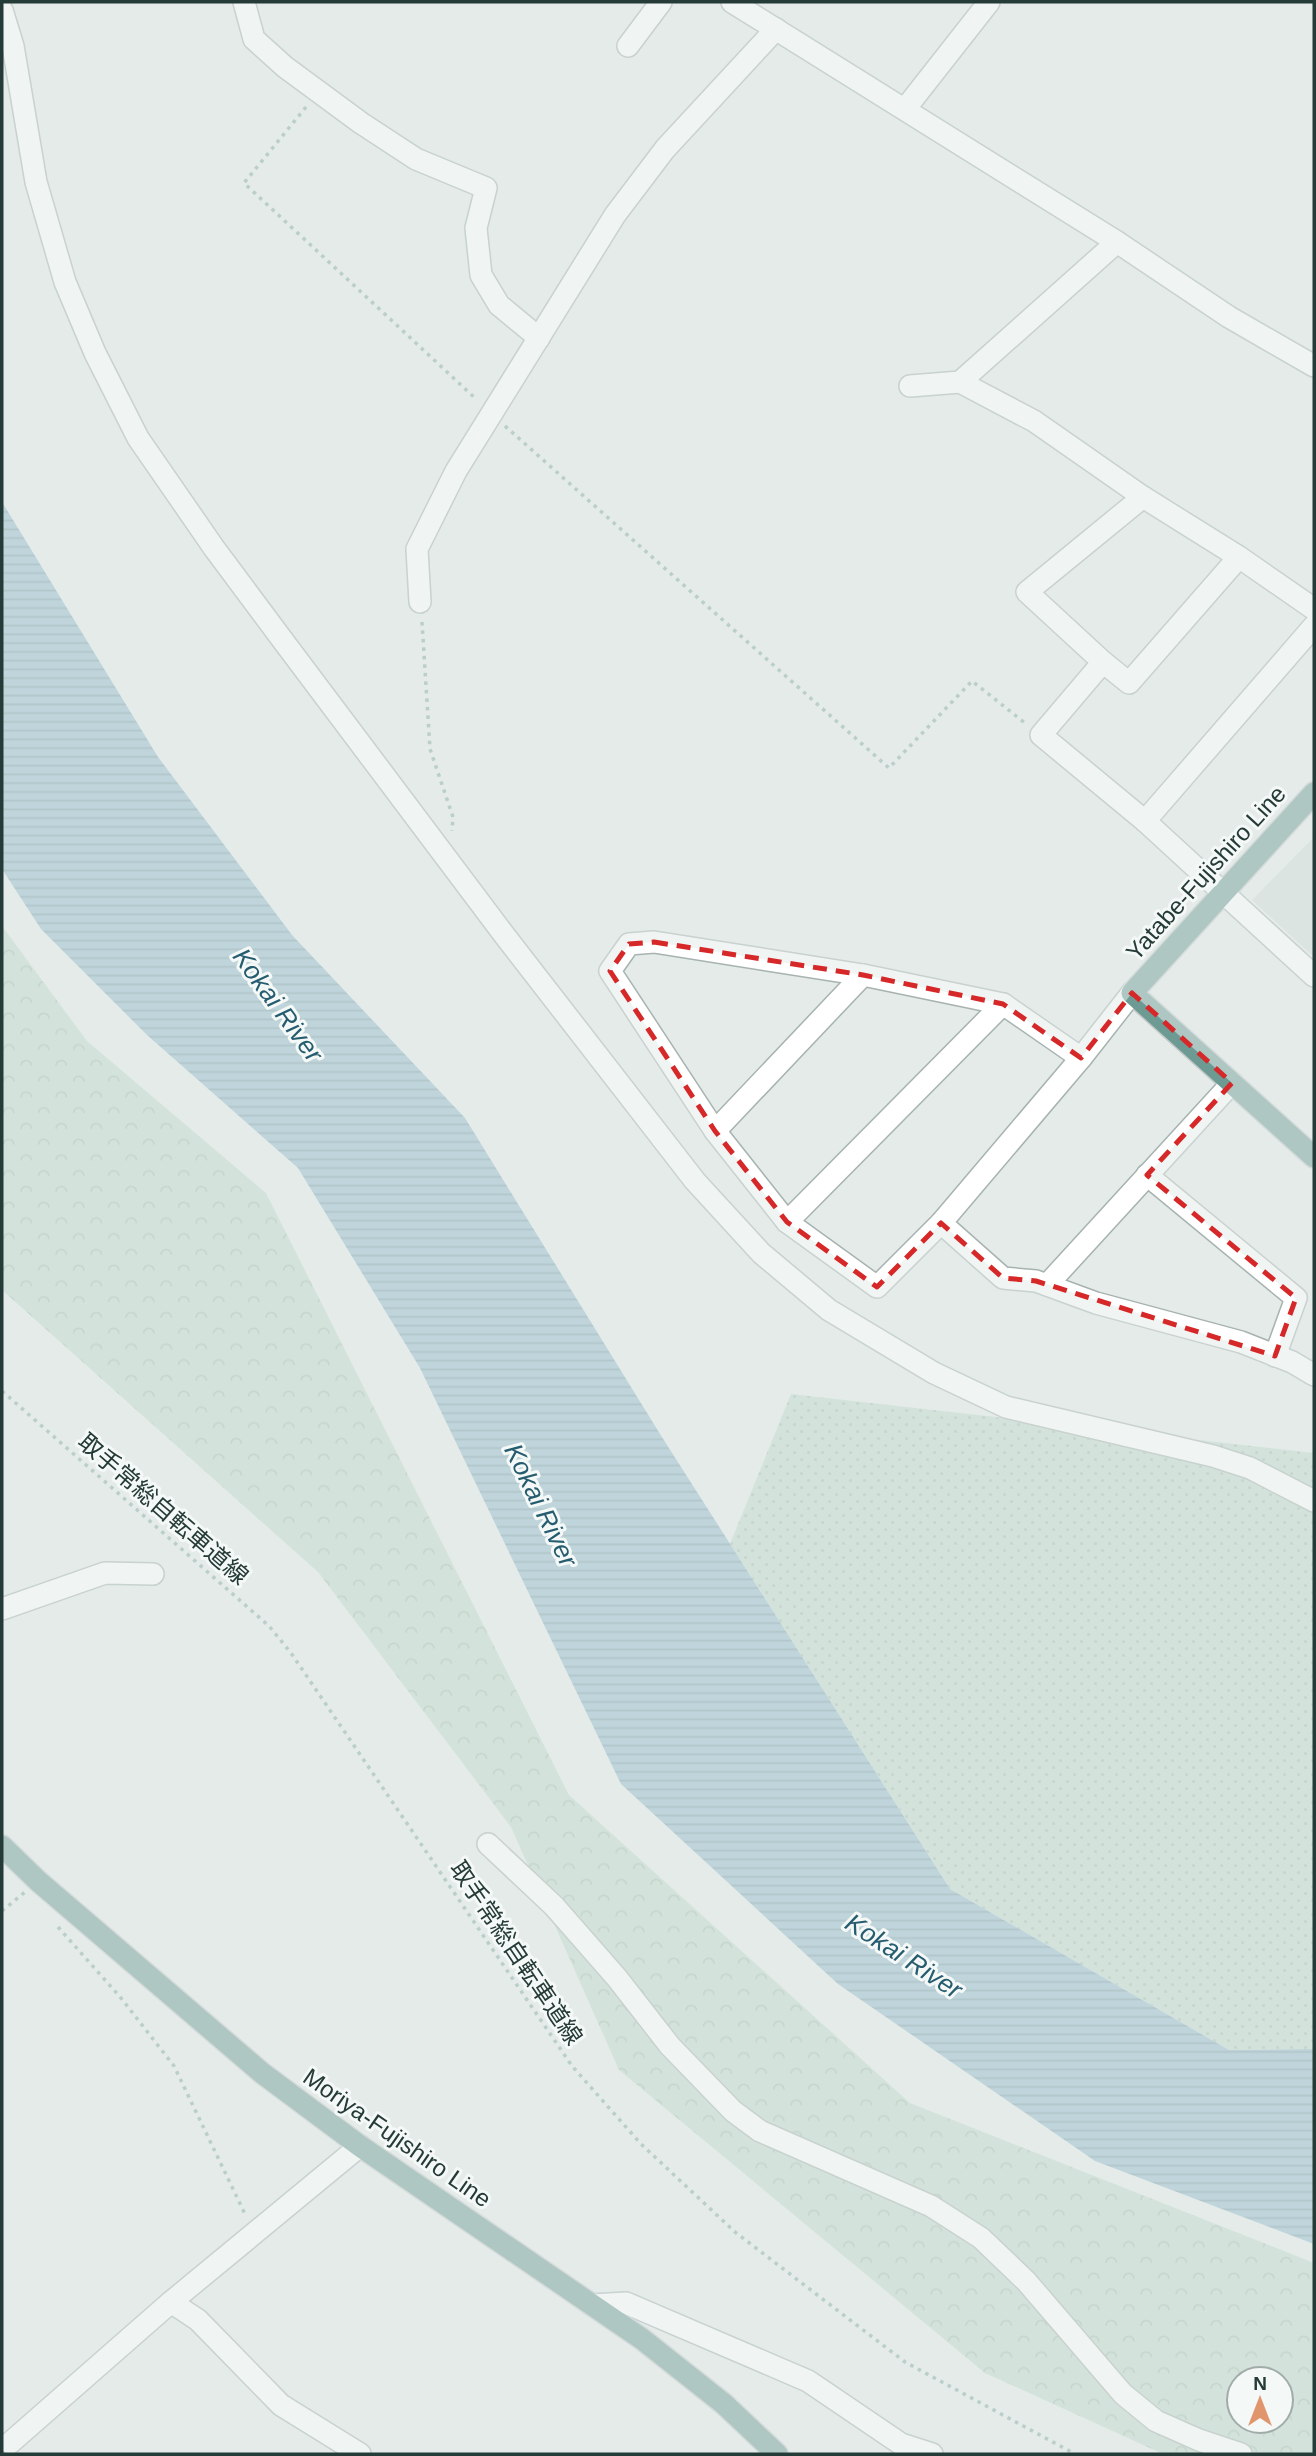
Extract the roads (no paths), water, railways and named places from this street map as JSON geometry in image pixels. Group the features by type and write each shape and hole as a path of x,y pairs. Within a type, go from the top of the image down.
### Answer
{"main road":[{"name":"Yatabe-Fujishiro Line","path":"1314,793 1132,993 1314,1157"},
{"name":"Moriya-Fujishiro Line","path":"2,1846 38,1881 262,2073 360,2146 684,2370 777,2454"}],"street":[{"path":"244,2 254,39 285,67 416,159 486,188 475,228 481,275 499,305 539,338"},
{"path":"628,46 661,2"},
{"path":"732,2 1117,242 1229,317 1314,366"},
{"path":"905,109 989,2"},
{"path":"2,10 13,46 36,182 65,282 95,353 138,438 261,611 505,936 695,1181 761,1253 829,1310 933,1373 1006,1407 1213,1456 1250,1468 1314,1501"},
{"path":"421,602 417,549 456,471 615,215 665,149 776,29"},
{"path":"960,382 1117,242"},
{"path":"910,386 960,382 1034,421 1143,498 1314,609"},
{"path":"1143,498 1027,592 1129,683 1239,558"},
{"path":"1145,821 1314,626"},
{"path":"1103,662 1041,735 1145,821 1314,976"},
{"path":"1081,1058 1003,1004 863,975 654,942 629,944 610,971 715,1130 787,1222 877,1287 941,1223 1081,1058 1132,993"},
{"path":"715,1130 863,975"},
{"path":"787,1222 1003,1004"},
{"path":"1047,1285 1232,1083"},
{"path":"1147,1175 1296,1298 1275,1356"},
{"path":"941,1223 1003,1278 1036,1281 1096,1303 1241,1342 1314,1375"},
{"path":"2,1609 105,1573 153,1574"},
{"path":"488,1844 554,1906 617,1978 670,2046 733,2112 760,2131 931,2206 981,2238 1026,2281 1123,2394 1147,2414 1199,2441 1241,2454"},
{"path":"11,2445 171,2302 360,2146"},
{"path":"171,2302 198,2320 281,2405 360,2454"},
{"path":"592,2305 626,2304 807,2381 901,2444 932,2454"}],"water":[{"name":"Kokai River","path":"2,502 158,757 292,935 465,1118 660,1434 950,1889 1229,2050 1314,2049 1314,2244 1095,2161 838,1984 621,1784 420,1368 298,1168 147,1035 41,929 2,869"}]}
